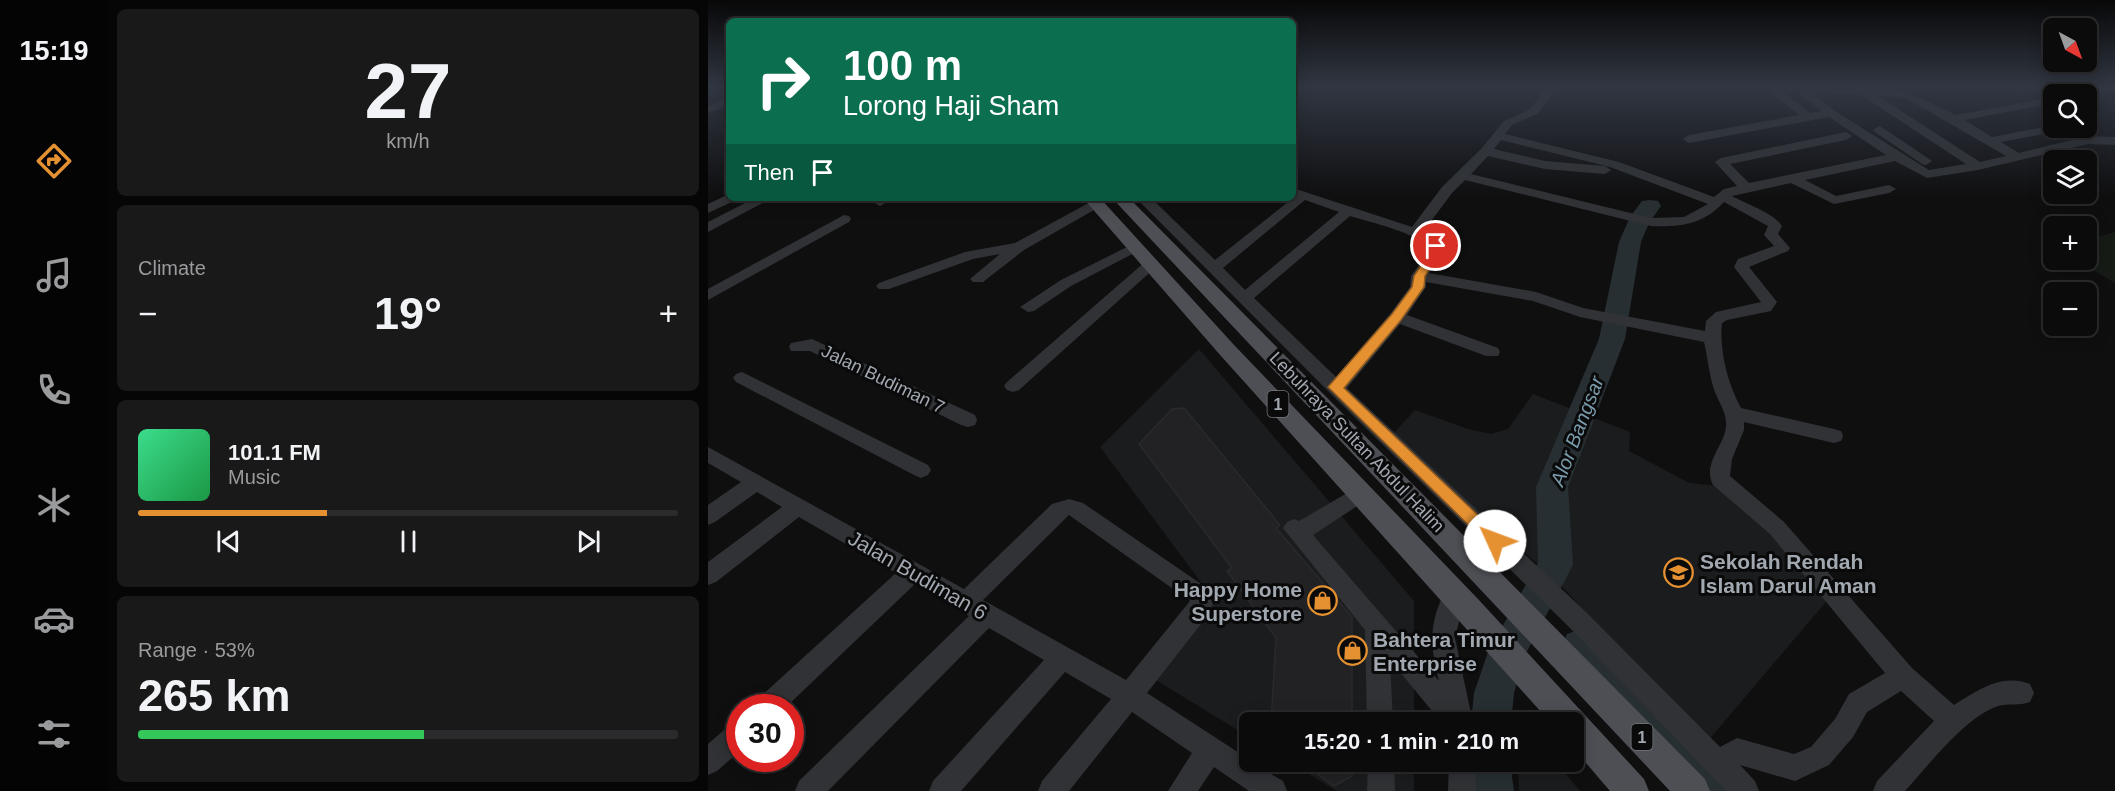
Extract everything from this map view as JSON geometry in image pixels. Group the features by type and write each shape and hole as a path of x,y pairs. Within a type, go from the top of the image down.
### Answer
{"main road":[{"name":"Lebuhraya Sultan Abdul Halim","path":"1093,201 1228,351 1562,712"},
{"name":"Lebuhraya Sultan Abdul Halim","path":"1123,201 1496,584 1693,791"},
{"name":"Lebuhraya Sultan Abdul Halim","path":"1584,737 1632,791"}],"street":[{"path":"1415,233 1461,175 1486,151 1509,123"},
{"path":"1689,139 1775,123"},
{"path":"1824,123 1880,160"},
{"path":"1854,123 1897,157 1922,172 1942,172 1978,166 2088,140 2115,141"},
{"path":"1868,123 1942,172"},
{"path":"1961,123 2017,157"},
{"path":"1877,129 1914,124 1978,166"},
{"path":"1991,141 2043,130"},
{"path":"1497,136 1553,147 1653,178 1684,192 1720,199 1773,221 1775,226 1772,235 1783,248 1743,262 1741,267 1769,302 1765,307 1722,316 1714,321 1712,338 1724,392 1735,413 1735,430 1722,459 1720,479 1777,528 1903,675 1952,720"},
{"path":"1745,187 1721,162 1846,136"},
{"path":"1486,151 1544,166 1630,171"},
{"path":"1461,175 1651,222 1697,220 1720,199 1745,187 1897,157"},
{"path":"1792,178 1834,200 1889,189"},
{"path":"1298,194 1415,233 1429,240 1437,250 1419,276 1418,287 1397,317 1340,384 1334,387"},
{"path":"710,206 726,199"},
{"path":"708,228 759,201"},
{"path":"978,279 1019,247 1093,201"},
{"path":"1146,201 1334,387 1577,619 1745,791"},
{"path":"1214,268 1290,201"},
{"path":"1245,298 1349,210"},
{"path":"708,295 844,219"},
{"path":"884,286 970,255 1019,247"},
{"path":"1028,306 1135,247"},
{"path":"1013,386 1151,264"},
{"path":"1419,276 1536,297 1580,312 1712,338"},
{"path":"1397,317 1492,352"},
{"name":"Jalan Budiman 7","path":"797,347 812,345 968,420"},
{"path":"742,378 921,470"},
{"path":"1735,413 1834,436"},
{"name":"Jalan Budiman 6","path":"708,454 1128,695 1273,791"},
{"path":"708,516 756,482"},
{"path":"1361,493 1296,530 1450,712"},
{"path":"708,576 798,506"},
{"path":"809,791 976,608 1059,510 1069,507 1076,509 1199,595 1202,604 1052,791"},
{"path":"781,694 913,572"},
{"path":"1458,712 1457,694 1443,644 1444,626 1461,601"},
{"path":"1377,626 1380,712"},
{"path":"943,791 1062,658"},
{"path":"1718,764 1737,752 1795,768 1820,756 1844,728 1858,703 1903,675"},
{"path":"1887,791 1952,720 1995,694 2021,693"},
{"path":"708,762 726,746"},
{"path":"1182,791 1210,750"},
{"path":"1381,772 1382,791"},
{"path":"1462,772 1462,791"}],"shaded area":[{"path":"2115,232 2115,283 2094,270 2097,270 2097,237"},
{"path":"1199,349 1414,601 1414,712 1239,712 1239,731 1154,679 1215,601 1100,447"},
{"name":"Sekolah Rendah Islam Darul Aman","path":"1533,394 1630,432 1629,451 1689,483 1718,486 1805,558 1829,593 1825,603 1706,743 1557,581 1391,436 1415,410 1468,429 1491,434 1508,429"},
{"path":"1306,772 1414,772 1414,791 1337,791"},
{"path":"1518,772 1564,772 1580,791 1519,791"}],"building":[{"path":"1184,408 1280,525 1276,528 1352,617 1352,712 1272,712 1276,638 1227,571 1232,568 1139,444 1172,409"},
{"path":"1315,772 1352,772 1352,776 1334,786"}],"waterway":[{"name":"Alor Bangsar","path":"1492,712 1494,693 1507,652 1556,565 1552,487 1612,339 1630,242 1638,222 1650,206"},
{"path":"1575,641 1720,791"},
{"name":"Alor Bangsar","path":"1490,772 1492,791"}],"place":[{"name":"Sekolah Rendah Islam Darul Aman","path":"1679,573"},
{"name":"Happy Home Superstore","path":"1323,601"},
{"name":"Bahtera Timur Enterprise","path":"1352,651"}],"route":[{"path":"1436,246 1437,250 1419,276 1418,287 1397,317 1340,384 1334,387 1495,541"}]}
